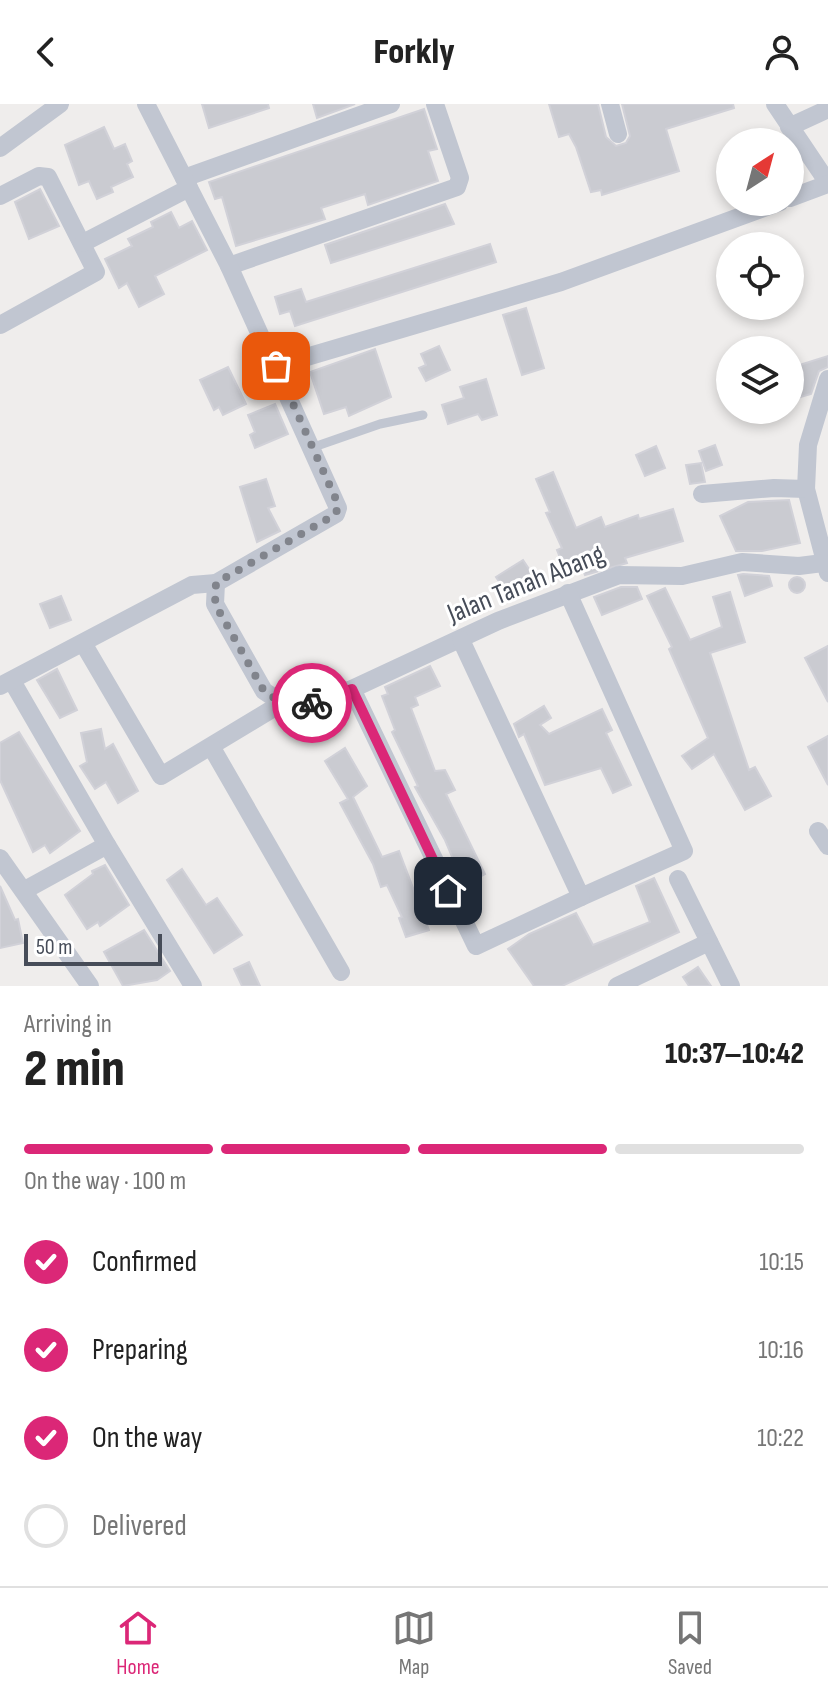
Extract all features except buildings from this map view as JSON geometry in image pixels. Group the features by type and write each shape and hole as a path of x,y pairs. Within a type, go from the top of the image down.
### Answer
{"street":[{"path":"0,148 60,104"},
{"path":"146,104 276,366 338,504 336,514 216,583 192,585 6,684 193,986"},
{"path":"83,243 187,183 391,104"},
{"path":"229,266 457,187 460,178 435,104"},
{"path":"610,104 618,134"},
{"path":"775,104 828,184 804,193"},
{"path":"789,127 828,109"},
{"path":"0,196 39,176 48,177 96,272 0,325"},
{"path":"276,366 561,282 742,216"},
{"path":"826,568 806,489 808,445 828,379"},
{"path":"702,494 774,488 806,489"},
{"name":"Jalan Tanah Abang","path":"282,703 304,706 352,689 568,593 635,573 682,576 742,562 826,568"},
{"path":"83,643 161,776 282,703 264,691 241,654 215,604 216,583"},
{"path":"352,689 476,946 684,851 568,593"},
{"path":"461,640 581,897"},
{"path":"212,748 341,972"},
{"path":"25,890 107,845"},
{"path":"0,858 90,986"},
{"path":"678,879 731,986"},
{"path":"617,986 709,942"}],"lane":[{"path":"311,448 389,421 423,415"}],"way so far":[{"path":"276,366 338,504 336,514 314,530 287,541 216,583 215,604 264,691 282,703 304,706 312,703"}],"route":[{"path":"312,703 352,689 448,891"}]}
